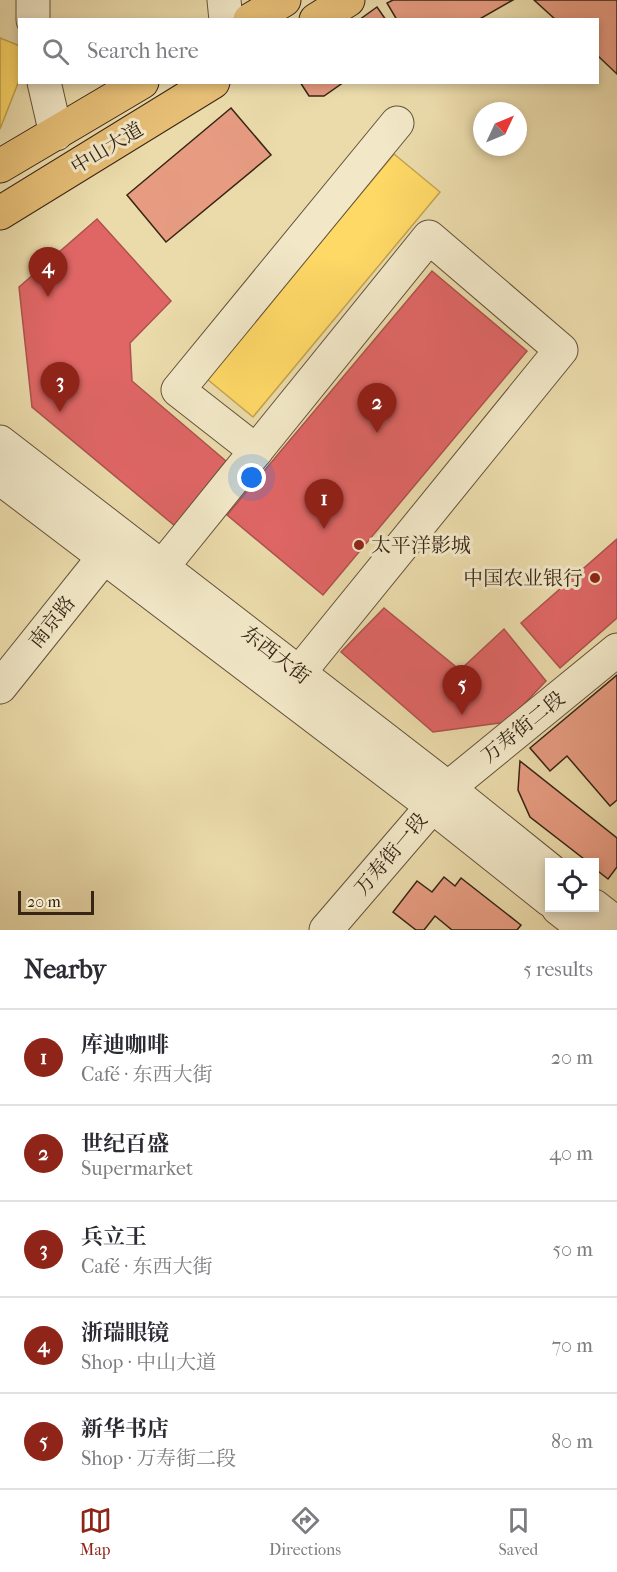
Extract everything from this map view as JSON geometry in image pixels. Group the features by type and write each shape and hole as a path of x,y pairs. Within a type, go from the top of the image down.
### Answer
{"main road":[{"path":"253,18 284,0"},
{"path":"319,18 348,0"},
{"name":"中山大道","path":"0,166 139,84"},
{"name":"中山大道","path":"0,213 210,84"}],"street":[{"path":"33,0 33,18"},
{"path":"224,0 226,18"},
{"path":"44,84 56,134"},
{"path":"256,451 178,390 397,123"},
{"path":"162,567 429,237 561,350 302,669"},
{"name":"东西大街","path":"0,442 162,567 440,797 545,896"},
{"name":"东西大街","path":"0,478 104,557 440,797 545,867"},
{"name":"南京路","path":"0,687 104,557"},
{"name":"万寿街二段","path":"440,797 617,650"},
{"name":"万寿街一段","path":"326,930 440,797"},
{"path":"599,910 617,924"},
{"path":"563,912 586,930"}],"building: Homes":[{"path":"0,38 18,45 18,83 0,129"},
{"path":"394,154 440,192 253,417 207,379"}],"building: Shops":[{"path":"97,219 171,301 130,343 132,381 226,461 175,526 32,407 19,287"},
{"path":"432,271 527,351 323,595 227,515"},
{"name":"中国农业银行","path":"617,539 617,618 560,668 521,623"},
{"path":"384,608 460,670 504,629 546,681 507,722 433,732 341,652"}],"building: Other":[{"path":"393,0 513,0 482,18 396,18 387,3"},
{"path":"534,0 617,0 617,74 599,57 599,18 554,18"},
{"path":"377,7 385,18 362,18"},
{"path":"301,84 341,84 324,96 309,96"},
{"path":"231,108 271,155 166,242 127,195"},
{"path":"617,675 617,800 610,806 567,756 550,771 530,748"},
{"path":"520,761 617,838 617,867 608,879 599,872 599,858 583,858 530,817 518,790"},
{"path":"444,877 455,886 461,878 521,925 517,930 452,930 435,916 424,930 416,930 393,912 417,881 432,892"}],"place":[{"name":"浙瑞眼镜","path":"48,297"},
{"name":"兵立王","path":"60,412"},
{"name":"世纪百盛","path":"377,433"},
{"name":"库迪咖啡","path":"324,529"},
{"name":"太平洋影城","path":"359,545"},
{"name":"中国农业银行","path":"595,578"},
{"name":"新华书店","path":"462,715"}]}
